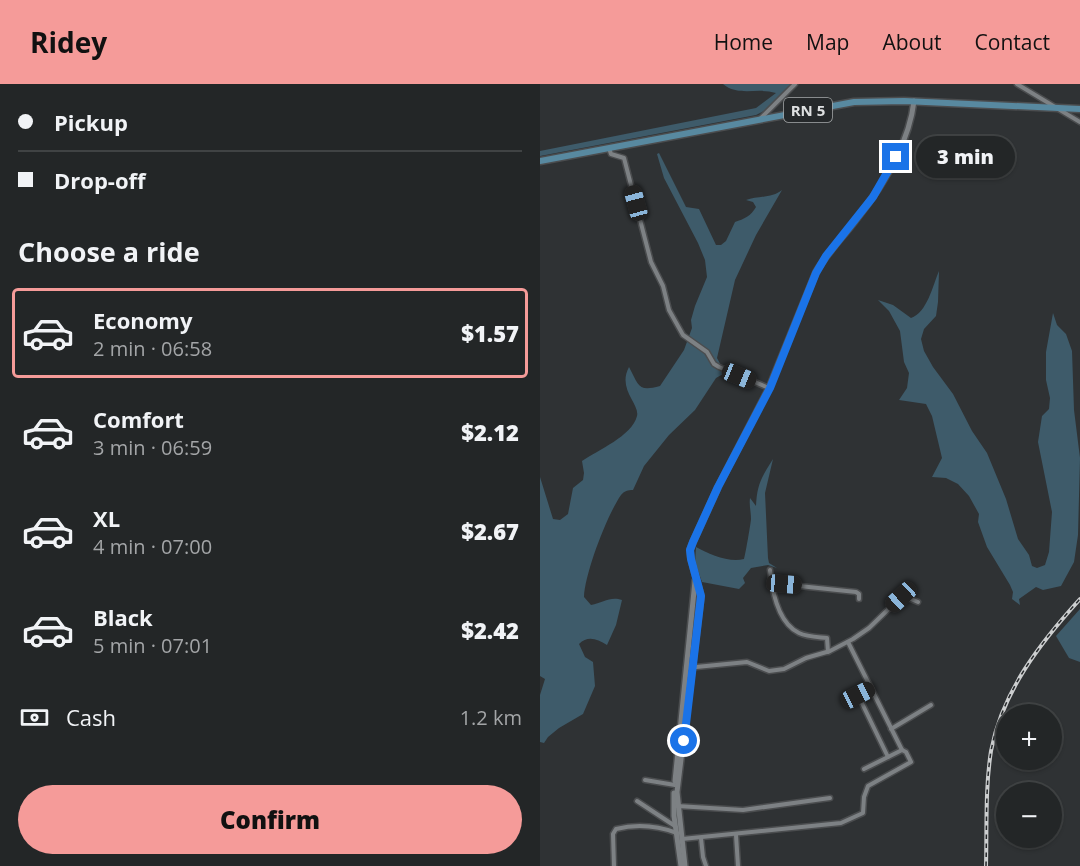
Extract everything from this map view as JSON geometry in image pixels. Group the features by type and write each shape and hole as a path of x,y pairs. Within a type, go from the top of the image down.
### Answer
{"main road":[{"name":"RN 5","path":"540,161 854,102 914,101 1080,109"}],"street":[{"path":"760,119 795,84"},
{"path":"1017,84 1080,122"},
{"path":"679,837 675,826 677,792 694,668 701,596 690,550 718,487 770,388 816,273 826,256 867,204 891,165 910,122 914,101"},
{"path":"609,148 611,154 624,158 651,262 663,286 669,310 682,335 708,352 714,364 719,368 770,388"},
{"path":"770,570 776,603 789,624 798,633 827,638 828,652"},
{"path":"683,866 675,786 695,577"},
{"path":"771,583 856,592 859,594 859,599"},
{"path":"686,668 747,662 774,671 828,652 848,642 868,628 901,597 918,602"},
{"path":"614,866 613,834 616,829 631,826 657,828 679,837 701,838 841,823 860,815 865,810 864,797 868,786 912,762 902,750 848,642"},
{"path":"687,659 694,660"},
{"path":"871,689 858,695 888,757"},
{"path":"891,729 931,705"},
{"path":"864,769 902,750"},
{"path":"645,780 675,786"},
{"path":"676,806 743,810 830,798"},
{"path":"637,801 675,826"},
{"path":"736,835 738,866"},
{"path":"701,838 706,866"}],"shaded area":[{"path":"723,84 791,84 764,111 756,115 540,156 540,151 756,108 776,93 735,90"},
{"path":"659,153 686,207 699,209 716,245 721,245 726,241 735,222 747,217 756,207 753,202 746,200 778,193 782,190 756,235 735,280 717,358 725,373 716,378 695,410 669,435 644,466 633,490 621,495 603,530 592,559 584,597 591,605 610,599 622,600 616,625 607,645 593,639 582,641 579,644 585,657 593,662 595,686 583,714 559,728 544,743 540,742 540,695 545,679 540,676 540,477 553,519 560,520 568,514 573,488 583,480 582,461 614,442 634,423 637,411 626,382 629,367 643,388 660,386 684,350 692,328 691,320 695,306 707,277 705,260 698,243 664,178 657,154"},
{"path":"939,271 936,316 924,329 921,339 924,351 953,394 972,431 987,453 1006,499 1018,539 1029,555 1032,566 1037,568 1045,565 1049,552 1052,512 1038,442 1042,416 1049,409 1046,352 1053,313 1057,325 1066,334 1072,351 1074,410 1080,458 1078,535 1074,562 1061,586 1043,590 1036,587 1019,599 1020,605 1012,599 1013,592 1010,585 987,547 978,522 979,514 969,496 958,484 946,478 932,477 942,458 932,416 926,404 899,400 907,388 909,373 904,362 900,331 889,311 878,300 893,305 911,318 917,315 925,305"},
{"path":"773,459 765,493 768,558 769,563 777,568 768,565 751,568 743,578 745,583 739,589 702,582 695,562 696,547 726,559 744,559 751,519 750,498 756,506 760,482"},
{"path":"1080,609 1080,662 1069,658 1056,636"}],"railway":[{"path":"986,866 988,780 996,729 1013,689 1025,669 1080,599"}],"route":[{"path":"684,741 701,596 690,550 718,487 770,388 816,273 826,256 873,197 896,157"}]}
